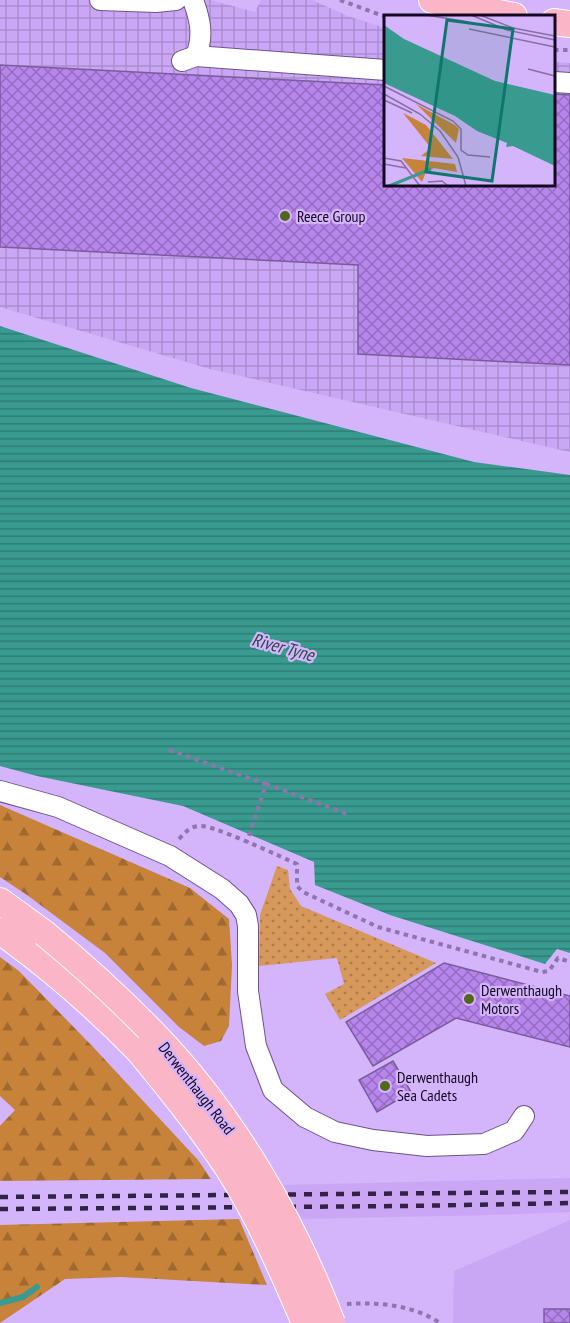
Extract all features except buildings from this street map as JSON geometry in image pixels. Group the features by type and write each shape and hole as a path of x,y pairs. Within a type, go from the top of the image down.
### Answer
{"main road":[{"path":"432,0 509,15"},
{"path":"555,22 570,24"},
{"name":"Derwenthaugh Road","path":"0,901 44,933 90,972 156,1036 222,1115 251,1159 336,1314"},
{"path":"0,931 38,958 113,1025 139,1051 200,1127 248,1202 278,1260 305,1323"}],"lane":[{"path":"100,0 156,2 176,0"},
{"path":"193,0 200,19 201,43 189,58 384,70"},
{"path":"555,82 570,83"},
{"path":"0,791 58,807 170,856 222,889 239,904 246,915 248,991 256,1046 273,1090 305,1117 335,1132 373,1140 427,1146 484,1143 513,1131 524,1116"}],"path":[{"path":"340,0 384,16"},
{"path":"169,750 350,815"},
{"path":"247,842 266,784"},
{"path":"170,856 179,839 189,829 200,825 297,864 297,886 303,892 378,927 542,972 549,971 558,958 570,962"},
{"path":"336,1314 368,1303 409,1309 427,1314 440,1323"}],"shaded area":[{"path":"0,0 210,0 255,12 261,0 312,0 348,16 384,28 384,186 555,186 555,62 570,63 570,452 210,369 0,307"},
{"path":"277,866 288,870 290,889 301,906 436,963 340,1020 325,994 344,984 337,958 259,966 260,915"},
{"path":"570,1178 570,1212 493,1215 300,1219 284,1185"},
{"path":"570,1220 570,1323 453,1323 454,1271"}],"green space":[{"path":"0,805 190,888 229,919 232,965 229,1026 221,1041 204,1046 179,1027 105,953 0,877"},
{"path":"0,957 19,971 94,1048 198,1160 211,1179 0,1181 0,1126 15,1110 0,1096"},
{"path":"239,1219 267,1285 121,1277 65,1279 0,1323 0,1225"}],"water":[{"name":"River Tyne","path":"0,326 191,388 474,462 570,475 570,953 557,949 545,964 390,915 315,885 314,862 183,806 37,776 0,766"}],"waterway":[{"path":"0,1303 23,1297 37,1287"}],"railway":[{"path":"0,1197 570,1192"},
{"path":"0,1209 570,1203"}],"place":[{"name":"Reece Group","path":"285,216"},
{"name":"Derwenthaugh Motors","path":"469,999"},
{"name":"Derwenthaugh Sea Cadets","path":"385,1086"}]}
